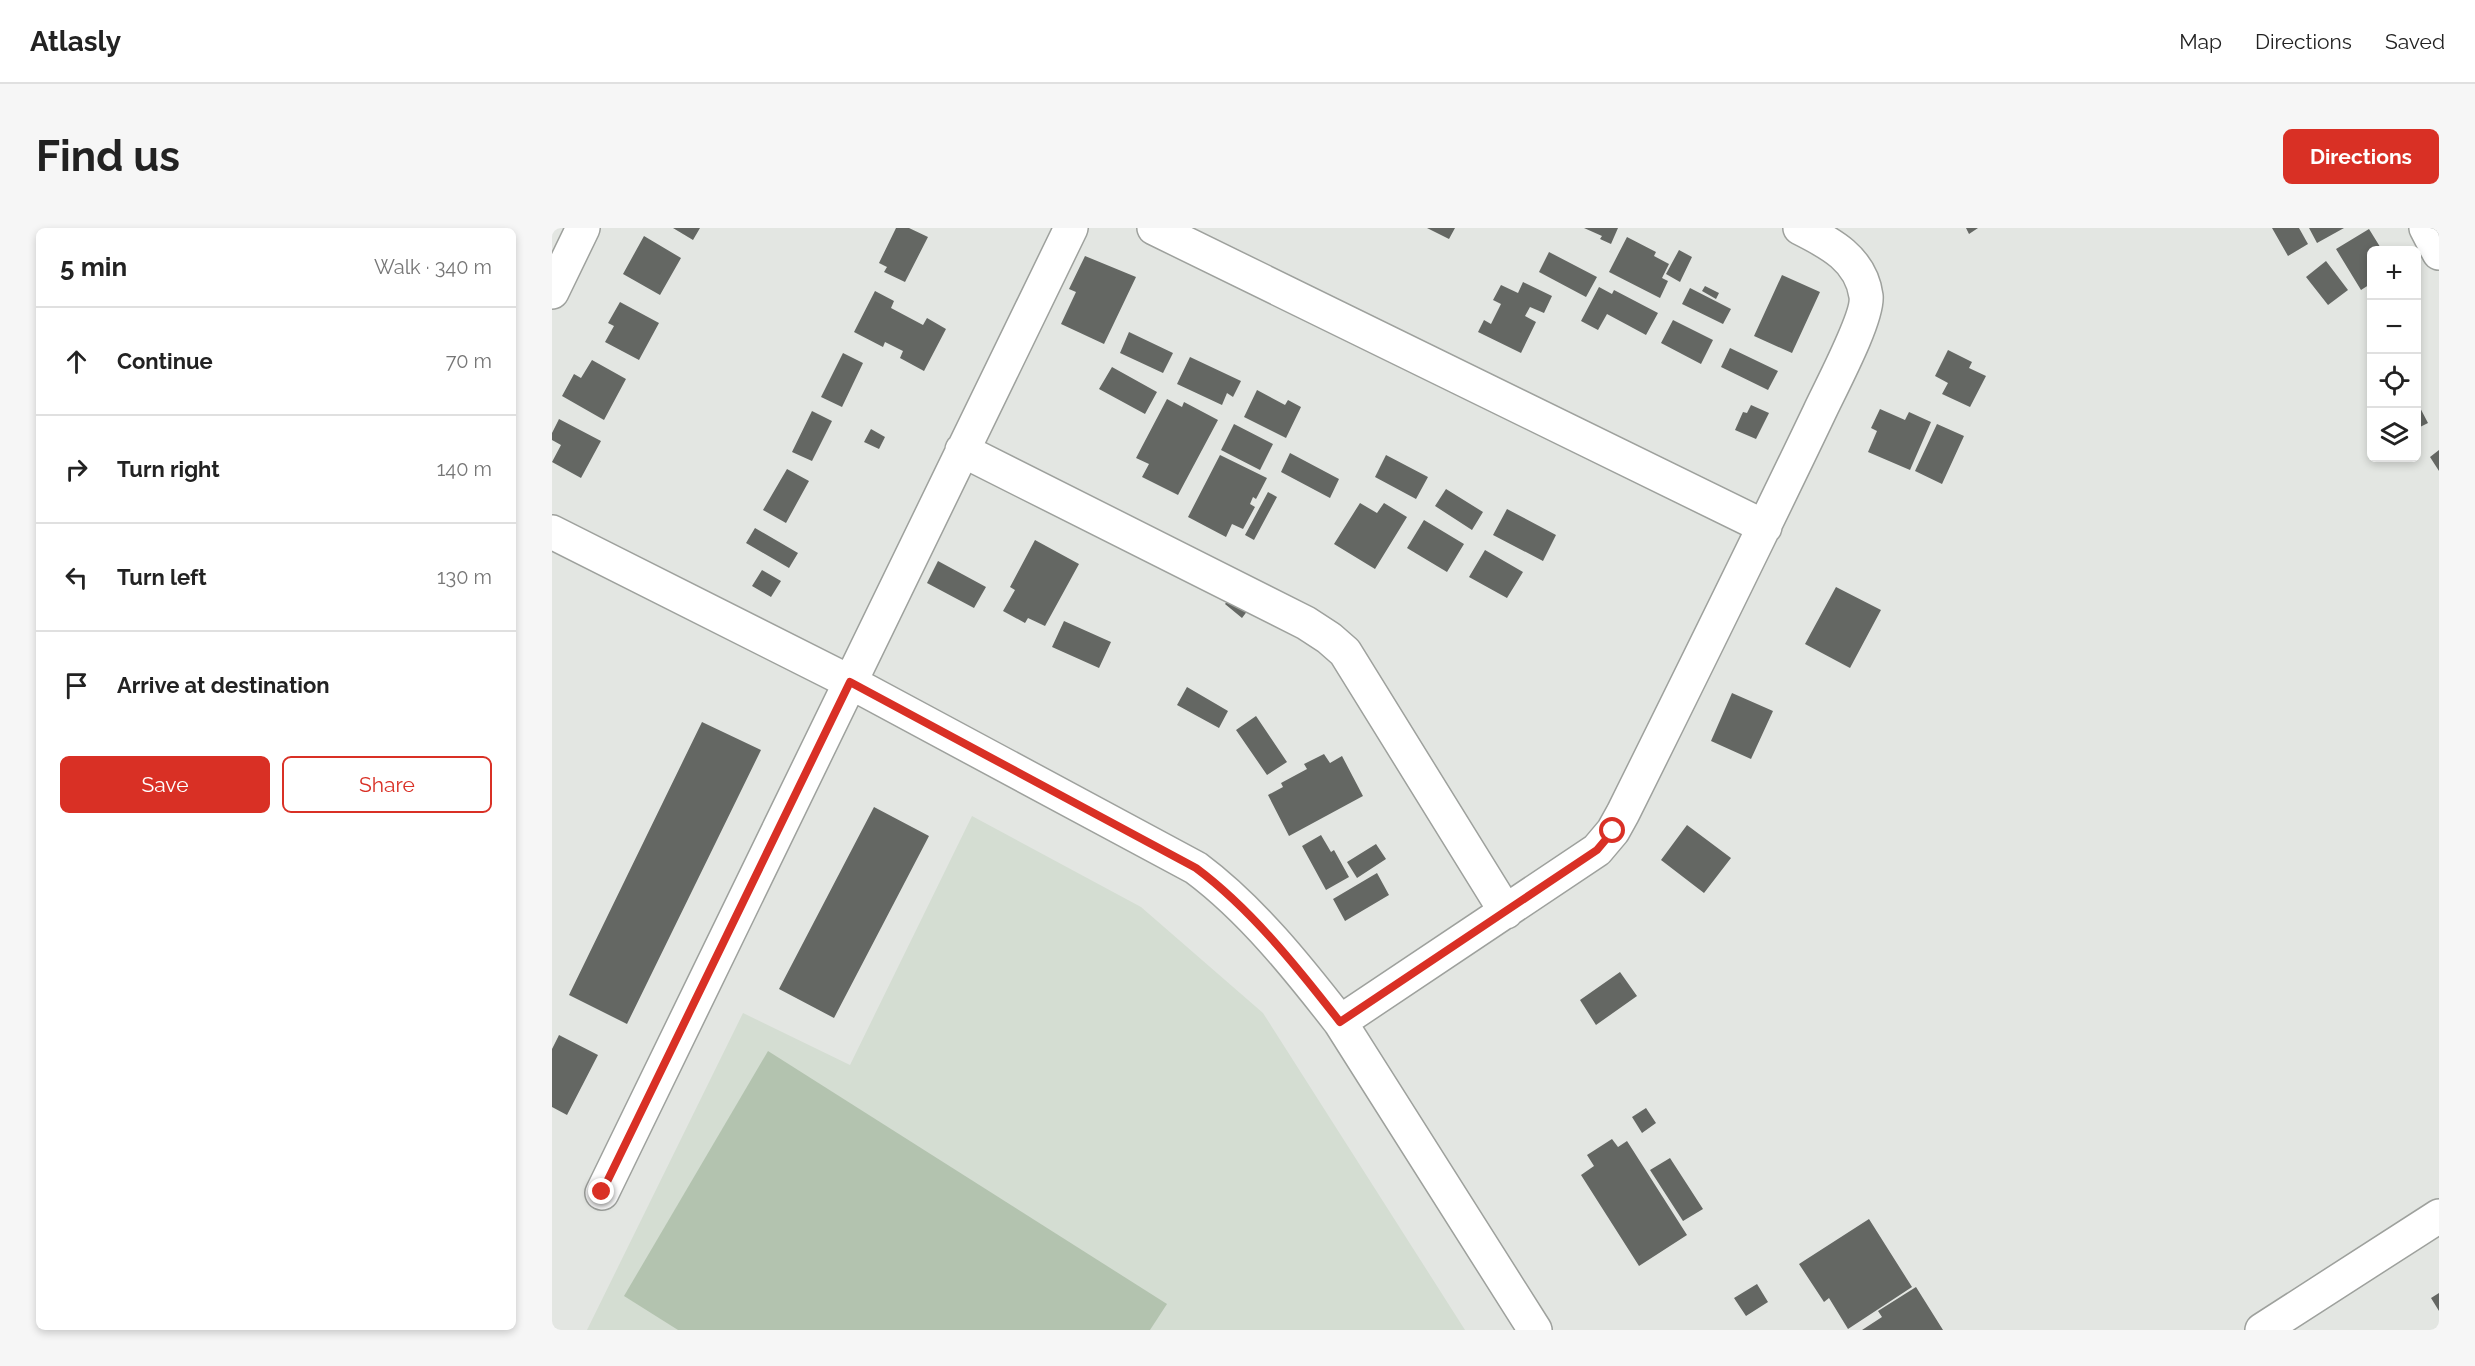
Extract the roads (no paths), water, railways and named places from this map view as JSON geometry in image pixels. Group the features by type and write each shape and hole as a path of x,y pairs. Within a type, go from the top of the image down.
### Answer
{"street":[{"path":"552,292 583,228"},
{"path":"602,1192 1071,228"},
{"path":"1154,228 1765,527"},
{"path":"1340,1022 1597,850 1613,831 1765,527 1855,336 1867,299 1863,282 1852,261 1829,242 1800,228"},
{"path":"2426,228 2439,253"},
{"path":"962,450 1306,623 1329,638 1345,652 1506,912"},
{"path":"552,532 850,682 1196,868 1233,899 1313,987 1340,1022 1535,1330"},
{"path":"2262,1330 2439,1216"}]}
